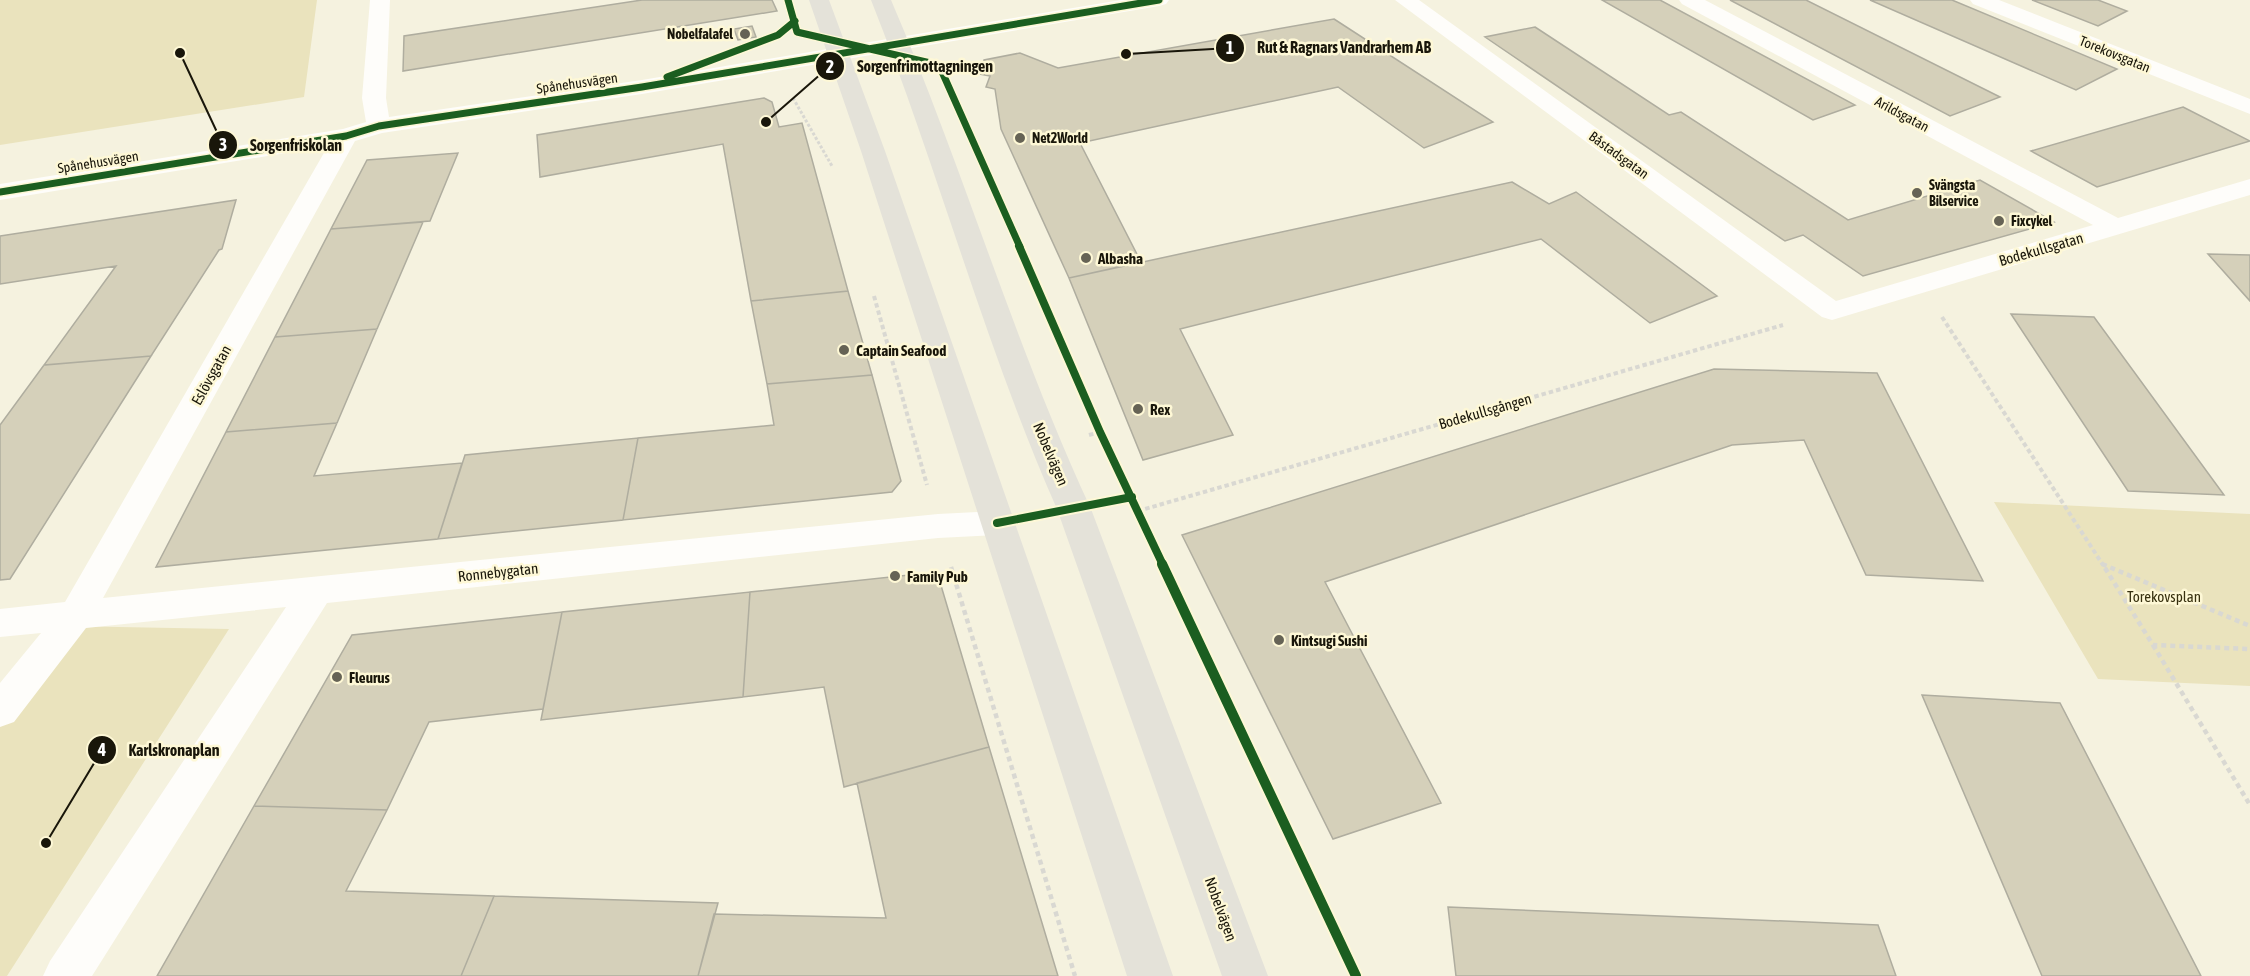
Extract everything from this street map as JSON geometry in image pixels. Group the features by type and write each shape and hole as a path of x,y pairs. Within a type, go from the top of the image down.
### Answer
{"main road":[{"path":"819,0 1150,976"},
{"name":"Nobelvägen","path":"881,0 916,84 1045,445 1074,509 1245,976"}],"street":[{"path":"379,126 374,98 380,0"},
{"name":"Spånehusvägen","path":"0,192 346,136 379,126 631,89 1159,0"},
{"name":"Båstadsgatan","path":"1405,0 1832,310"},
{"name":"Arildsgatan","path":"1689,0 2116,227"},
{"name":"Torekovsgatan","path":"1980,0 2250,107"},
{"name":"Eslövsgatan","path":"0,711 76,615 346,136"},
{"name":"Bodekullsgatan","path":"1832,310 2250,188"},
{"name":"Ronnebygatan","path":"0,623 938,526 997,523"},
{"path":"66,976 315,592"}],"path":[{"path":"1921,284 2103,566 2250,805"},
{"path":"2103,566 2250,626"},
{"path":"2152,645 2250,649"}],"green space":[{"path":"0,0 317,0 304,97 0,145"},
{"name":"Torekovsplan","path":"1994,502 2250,514 2250,686 2098,679"},
{"path":"63,626 229,629 7,976 0,976 0,709"}],"building":[{"path":"642,0 772,0 777,11 403,71 404,36"},
{"path":"1602,0 1660,0 1855,105 1813,120"},
{"path":"1730,0 1806,0 2000,97 1950,116"},
{"path":"1870,0 1952,0 2117,69 2076,90"},
{"path":"2032,0 2098,0 2127,11 2098,26"},
{"path":"1334,19 1493,122 1424,148 1338,87 1080,143 1141,262 1069,278 1001,129 995,89 986,87 990,76 979,74 984,60 1020,53 1058,68"},
{"path":"752,26 756,37 738,40 734,29"},
{"path":"1535,27 1669,115 1681,112 1848,220 1980,180 2054,222 1863,276 1803,235 1785,241 1485,37"},
{"path":"764,98 772,102 779,127 802,123 848,291 751,301 723,144 540,177 537,135"},
{"path":"2183,107 2250,141 2097,187 2031,151"},
{"path":"458,153 430,221 331,229 367,160"},
{"path":"1512,182 1549,204 1576,192 1717,296 1650,323 1541,239 1180,329 1233,435 1143,460 1069,278"},
{"path":"236,200 222,249 219,250 151,356 44,365 116,266 0,284 0,236"},
{"path":"423,222 377,329 275,337 331,229"},
{"path":"2208,254 2250,255 2250,301"},
{"path":"848,291 872,375 767,384 751,301"},
{"path":"2011,314 2094,317 2224,495 2128,491"},
{"path":"377,329 337,423 226,432 275,337"},
{"path":"151,356 10,579 0,580 0,425 44,365"},
{"path":"1714,369 1877,373 1983,581 1866,575 1804,440 1732,445 1325,582 1441,803 1333,839 1182,535"},
{"path":"872,375 901,481 892,492 623,520 638,438 774,425 767,384"},
{"path":"337,423 314,476 462,463 438,539 156,567 226,432"},
{"path":"638,438 623,520 438,539 465,455"},
{"path":"937,572 989,747 844,787 824,687 743,697 750,592"},
{"path":"750,592 743,697 541,720 562,612"},
{"path":"562,612 543,709 429,722 387,810 254,806 352,635"},
{"path":"1922,695 2060,703 2201,976 2042,976"},
{"path":"989,747 1058,976 698,976 714,914 886,918 857,783"},
{"path":"254,806 387,810 346,891 494,896 461,976 157,976"},
{"path":"494,896 718,903 698,976 461,976"},
{"path":"1448,907 1878,925 1896,976 1456,976"}],"cycle path":[{"path":"788,0 797,32 939,65 1100,432 1356,976"},
{"path":"0,192 346,136 379,126 642,87 1159,0"},
{"path":"667,77 778,35 795,21"},
{"path":"997,523 1132,497"}],"place":[{"name":"Nobelfalafel","path":"745,34"},
{"name":"Sorgenfriskolan","path":"180,53"},
{"name":"Rut & Ragnars Vandrarhem AB","path":"1126,54"},
{"name":"Sorgenfrimottagningen","path":"766,122"},
{"name":"Net2World","path":"1020,138"},
{"name":"Svängsta Bilservice","path":"1917,193"},
{"name":"Fixcykel","path":"1999,221"},
{"name":"Albasha","path":"1086,258"},
{"name":"Captain Seafood","path":"844,350"},
{"name":"Rex","path":"1138,409"},
{"name":"Family Pub","path":"895,576"},
{"name":"Kintsugi Sushi","path":"1279,640"},
{"name":"Fleurus","path":"337,677"},
{"name":"Karlskronaplan","path":"46,843"}]}
